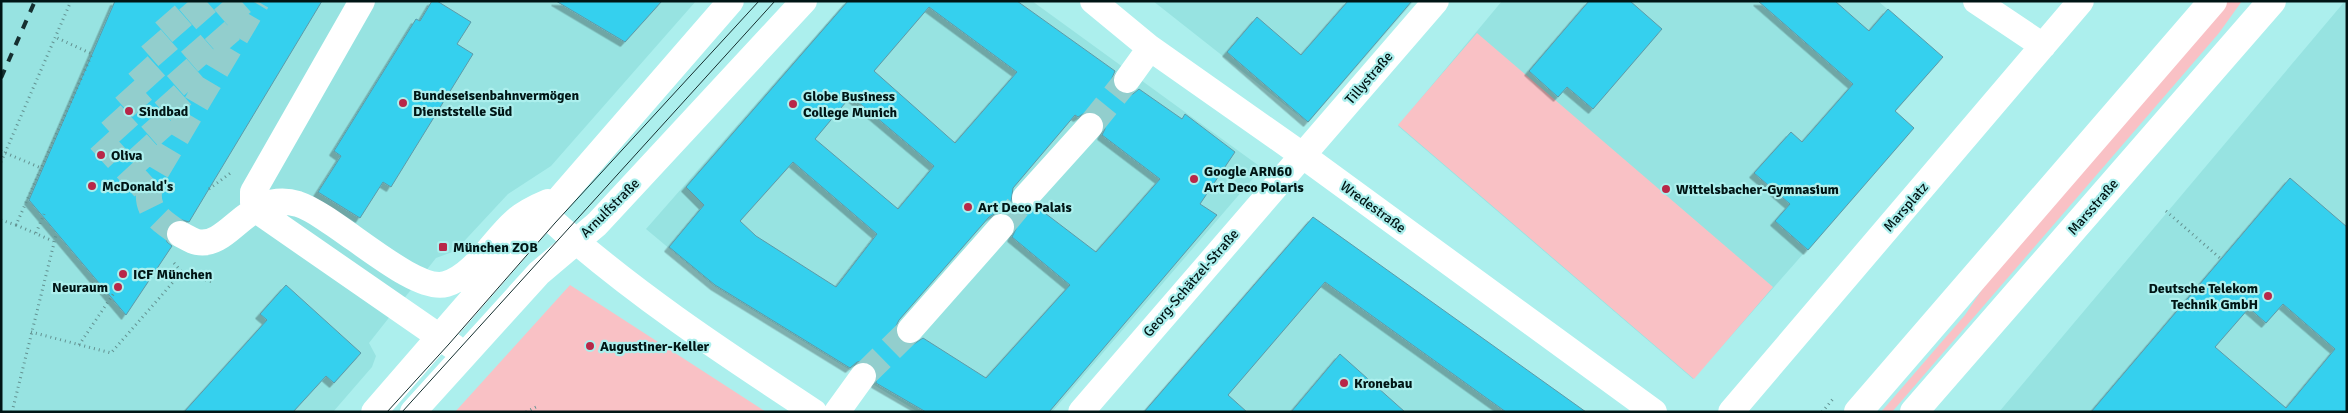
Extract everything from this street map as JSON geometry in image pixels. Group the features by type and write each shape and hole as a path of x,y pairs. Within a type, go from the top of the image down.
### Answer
{"main road":[{"path":"1858,412 2213,1"},
{"name":"Marsstraße","path":"1914,412 2272,1"}],"street":[{"path":"362,1 254,192 252,200 261,213 465,355"},
{"path":"374,412 441,338 545,214 731,1"},
{"name":"Arnulfstraße","path":"413,412 545,266 597,224 804,1"},
{"name":"Wredestraße","path":"1093,1 1150,48 1302,155 1654,412"},
{"name":"Tillystraße","path":"1302,155 1436,1"},
{"path":"1976,1 2043,46"},
{"name":"Marsplatz","path":"1730,412 2081,1"},
{"path":"1127,80 1150,48"},
{"path":"1026,198 1090,126"},
{"name":"Georg-Schätzel-Straße","path":"1081,412 1302,155"},
{"path":"180,234 198,242 217,240 261,213 272,202 297,204 313,210 410,276 433,286 446,284 467,271 516,220 550,200 574,181"},
{"path":"545,214 575,241 648,299 814,412"},
{"path":"910,330 1001,227"},
{"path":"837,412 863,376"}],"path":[{"path":"1,162 3,152 71,1"},
{"path":"16,225 92,54 55,37"},
{"path":"66,115 70,117"},
{"path":"3,152 41,168"},
{"path":"209,189 232,172"},
{"path":"2166,211 2221,259"},
{"path":"36,234 44,214"},
{"path":"1,220 53,241"},
{"path":"12,412 30,332 56,234"},
{"path":"30,332 111,354 182,272 212,282"},
{"path":"79,345 116,290"},
{"path":"526,412 538,406"}],"shaded area":[{"path":"1,1 696,1 551,166 508,194 455,251 436,258 369,343 376,356 372,367 333,412 1,412"},
{"name":"Art Deco Palais","path":"846,1 1032,1 1262,168 1052,412 918,412 714,286 646,229"},
{"path":"1153,1 1414,1 1308,123"},
{"name":"Wittelsbacher-Gymnasium","path":"1502,1 1878,1 1943,57 1896,111 1914,128 1693,379 1398,126"},
{"path":"2228,1 2242,1 2219,33 1892,412 1881,412 1965,315 1993,273"},
{"path":"2345,1 2347,412 1999,412"},
{"path":"1477,33 1773,287 1694,379 1398,125"},
{"path":"1313,217 1586,412 1144,412"},
{"name":"Augustiner-Keller","path":"570,285 760,408 766,412 455,412"}],"building":[{"path":"115,1 322,1 189,222 179,219 172,221 167,227 165,235 167,242 172,246 126,315 29,200"},
{"name":"Bundeseisenbahnvermögen Dienststelle Süd","path":"432,1 437,1 471,22 457,44 473,54 391,187 383,182 360,218 318,192 341,156 334,151 416,19 420,21"},
{"path":"556,1 662,1 625,42"},
{"name":"Art Deco Palais","path":"848,1 1017,1 1115,71 1112,78 1113,86 1119,92 1126,95 1133,94 1139,89 1182,119 1185,114 1235,152 1200,204 1217,215 1049,412 926,412 876,383 877,370 871,364 864,361 857,362 850,368 715,285 669,247 704,205 686,187","holes":["929,7 1017,72 955,143 874,71","851,96 934,166 898,209 815,139","1086,112 1094,112 1100,115 1105,129 1102,135 1160,179 1096,252 1037,207 1030,212 1022,213 1015,209 1011,202 1013,188 1075,115 1078,117","793,162 877,234 836,287 756,236 740,221","1003,212 1011,215 1016,229 1012,237 1070,285 986,378 923,338 914,344 908,345 900,342 895,328 899,320 989,217"]},
{"path":"1348,1 1412,1 1308,122 1227,52 1257,17 1301,55"},
{"path":"1589,1 1630,1 1662,29 1593,109 1567,87 1558,97 1529,71"},
{"path":"1758,1 1835,1 1869,31 1888,9 1943,57 1895,111 1914,128 1808,250 1775,221 1790,204 1754,173 1791,132 1802,142 1853,84"},
{"name":"Deutsche Telekom Technik GmbH","path":"2290,178 2347,227 2347,412 2091,412","holes":["2283,304 2335,349 2286,408 2215,347 2249,308 2266,323"]},
{"path":"1313,217 1586,412 1506,412 1325,282 1228,395 1247,412 1144,412"},
{"path":"286,285 361,353 334,383 326,376 293,412 184,412 267,320 260,314"},
{"name":"Kronebau","path":"1340,354 1405,412 1291,412"}],"tunnel":[{"path":"189,1 230,48"},
{"path":"224,1 244,24"},
{"path":"180,234 164,223 153,211 149,196 153,177 257,1"},
{"path":"165,14 216,72"},
{"path":"151,38 201,95"},
{"path":"138,65 187,119"},
{"path":"1090,126 1127,80"},
{"path":"125,89 173,143"},
{"path":"111,114 159,167"},
{"path":"100,140 147,191"},
{"path":"1001,227 1025,198"},
{"path":"863,376 910,330"}],"tram line":[{"path":"387,412 555,223 759,1"},
{"path":"402,412 775,1"}],"railway":[{"path":"1,78 35,1"}],"place":[{"name":"Bundeseisenbahnvermögen Dienststelle Süd","path":"403,103"},
{"name":"Globe Business College Munich","path":"793,104"},
{"name":"Sindbad","path":"129,111"},
{"name":"Oliva","path":"101,155"},
{"name":"Google ARN60 Art Deco Polaris","path":"1194,179"},
{"name":"McDonald's","path":"92,186"},
{"name":"Wittelsbacher-Gymnasium","path":"1666,189"},
{"name":"Art Deco Palais","path":"968,207"},
{"name":"München ZOB","path":"443,247"},
{"name":"ICF München","path":"123,274"},
{"name":"Neuraum","path":"118,287"},
{"name":"Deutsche Telekom Technik GmbH","path":"2268,296"},
{"name":"Augustiner-Keller","path":"590,346"},
{"name":"Kronebau","path":"1344,383"}]}
